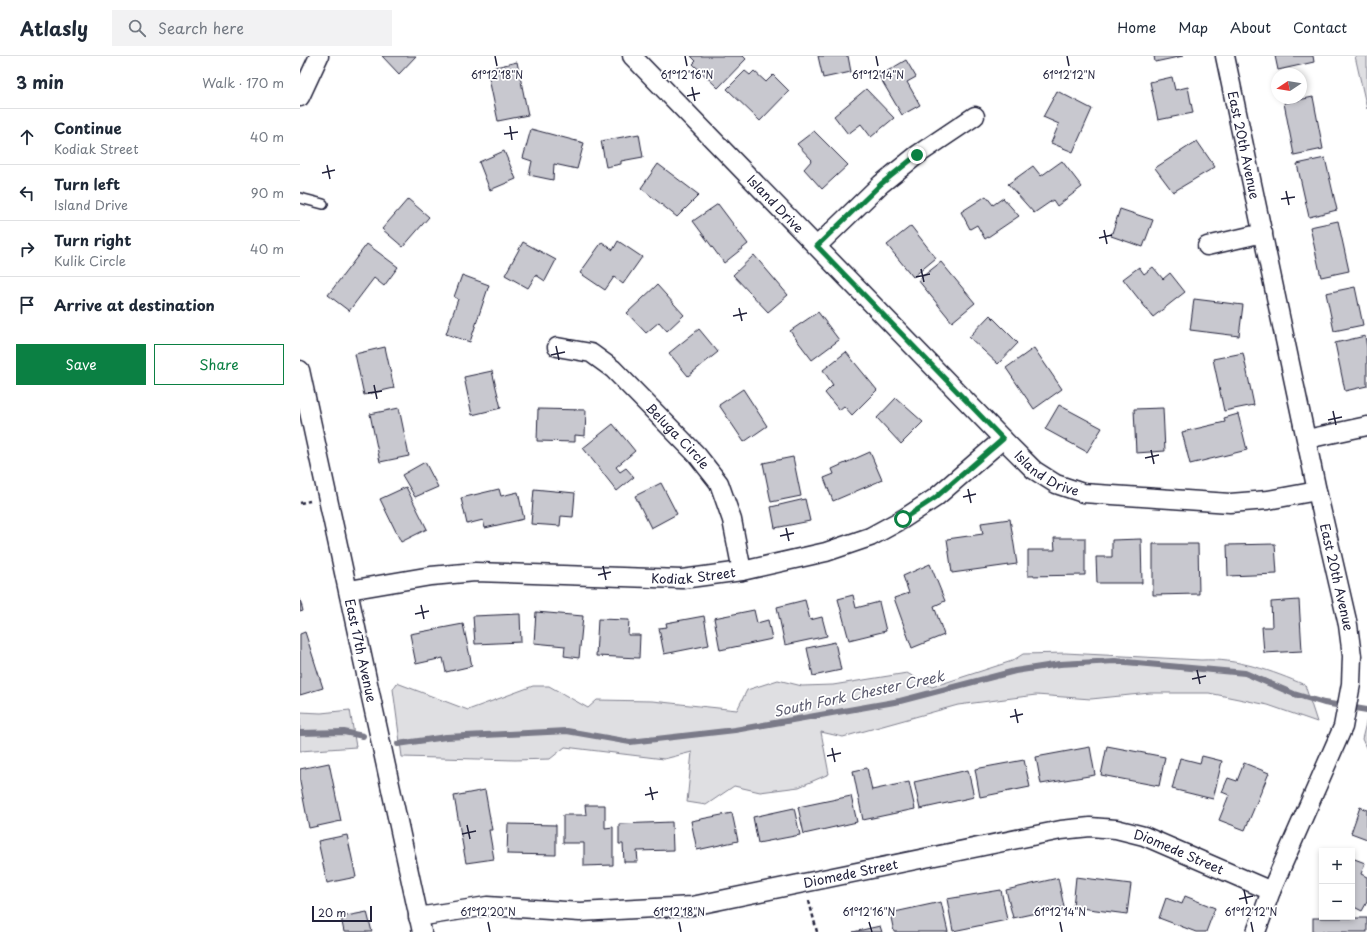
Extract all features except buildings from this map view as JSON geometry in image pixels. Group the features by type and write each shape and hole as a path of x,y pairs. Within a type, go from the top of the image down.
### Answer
{"street":[{"path":"300,97 319,56"},
{"name":"Island Drive","path":"632,56 1003,439 1034,470 1056,484 1083,494 1230,503 1268,500 1317,491"},
{"name":"East 20th Avenue","path":"1225,56 1308,439 1317,491 1348,625 1352,656 1351,684 1343,727 1271,891 1256,932"},
{"path":"817,246 881,184 917,155 975,116"},
{"path":"1207,246 1263,233"},
{"name":"Beluga Circle","path":"558,347 591,353 613,369 697,455 719,484 732,520 742,571"},
{"name":"East 17th Avenue","path":"300,370 349,590 420,925"},
{"path":"1308,439 1367,426"},
{"name":"Kodiak Street","path":"349,590 431,576 475,572 682,579 742,571 826,552 870,537 903,519 935,498 1003,439"},
{"name":"Diomede Street","path":"420,925 487,906 580,912 692,906 1062,830 1090,827 1116,829 1144,836 1271,891"}],"lane":[{"path":"300,198 323,204"}],"path":[{"path":"805,883 817,932"}],"shaded area":[{"path":"1355,56 1367,56 1367,109"},
{"path":"1065,653 1214,660 1254,666 1305,685 1317,722 1268,705 1209,693 1150,693 1091,699 1036,695 958,705 843,737 821,732 829,774 799,787 760,792 734,786 706,805 687,802 692,752 664,759 565,747 550,759 515,760 402,757 393,689 397,683 468,710 533,686 549,686 588,708 597,700 652,701 737,710 747,690 778,680 802,686 833,685 907,673 932,687 1012,661 1023,654"},
{"path":"350,710 356,747 300,751 300,712 321,713"},
{"path":"1367,719 1367,750 1362,739"}],"waterway":[{"name":"South Fork Chester Creek","path":"398,744 446,737 567,731 630,742 735,730 900,701 1015,671 1060,664 1115,661 1245,673 1294,694 1324,703 1367,710"},
{"name":"South Fork Chester Creek","path":"300,733 344,732 363,736"}],"route":[{"path":"903,519 935,498 1003,439 817,246 881,184 917,155"}]}
